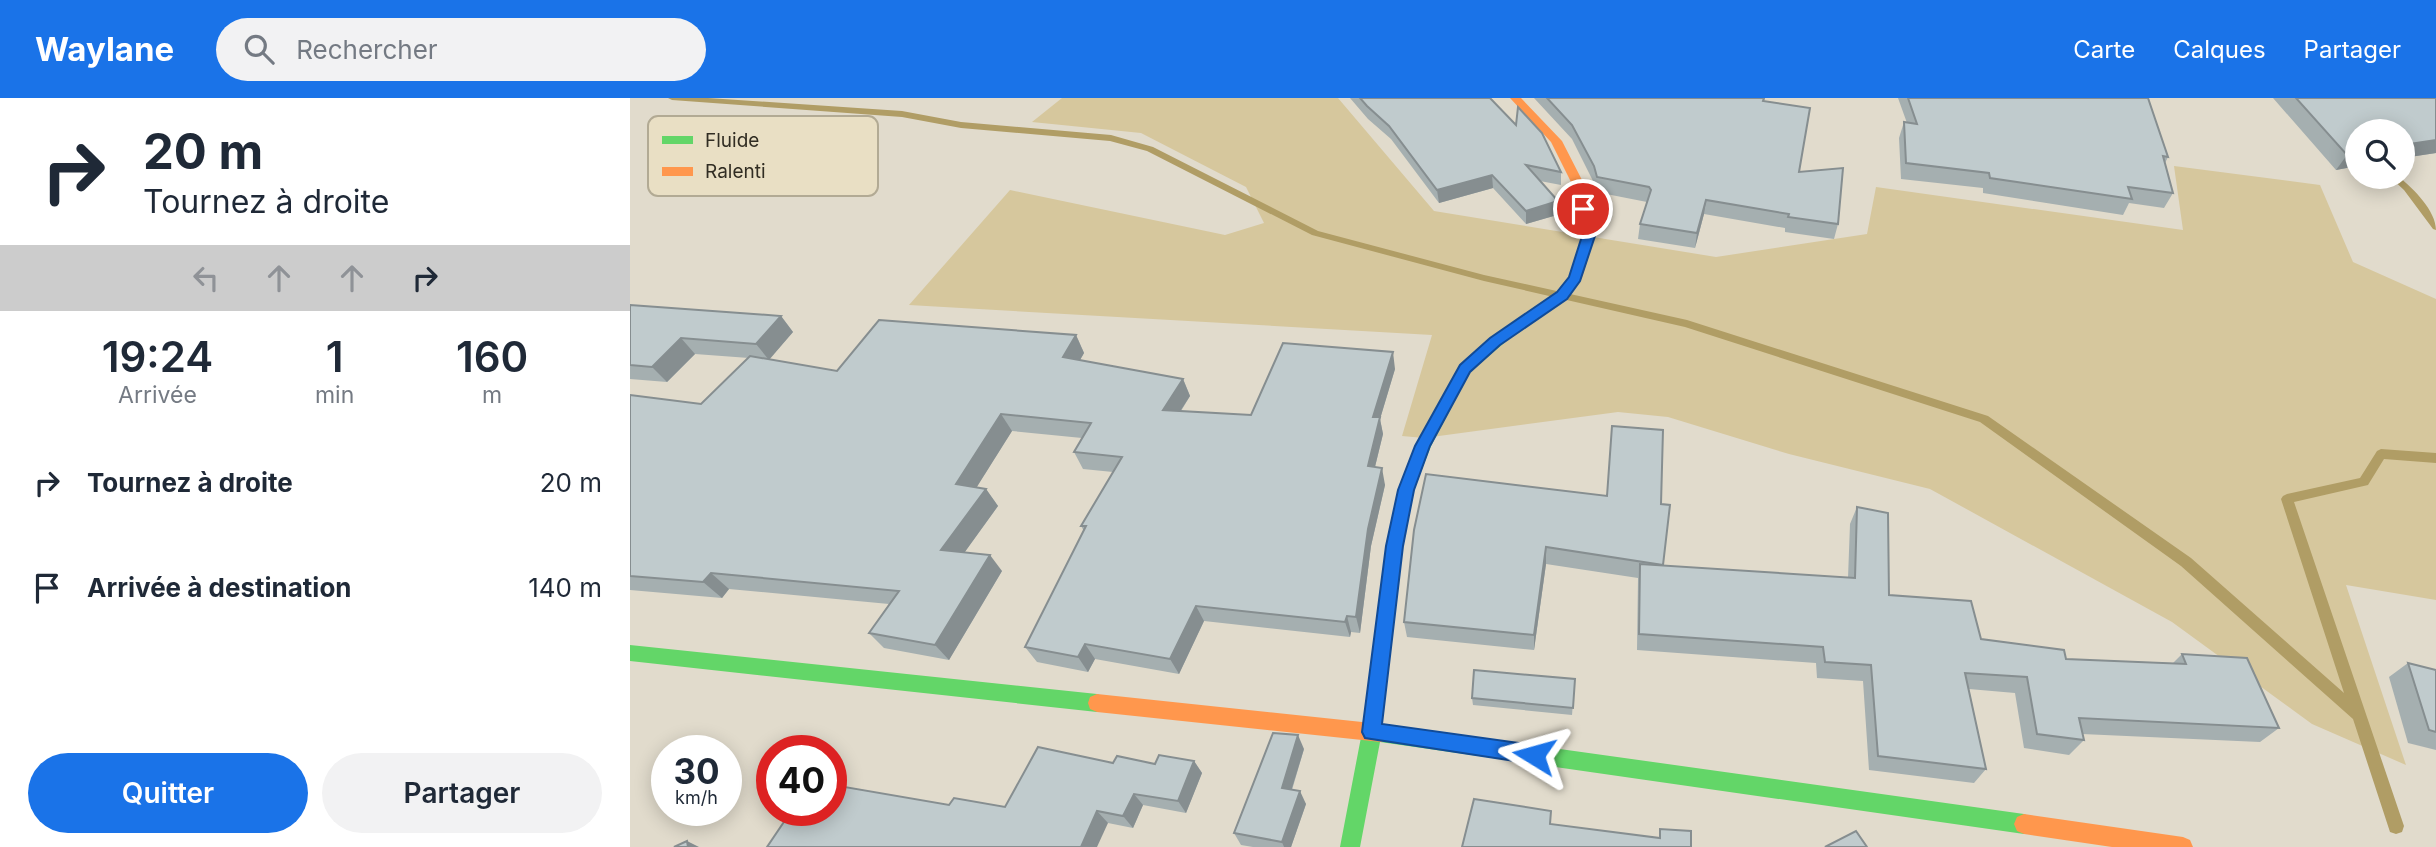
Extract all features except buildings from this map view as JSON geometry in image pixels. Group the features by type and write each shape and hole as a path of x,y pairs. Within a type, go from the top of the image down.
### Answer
{"street":[{"path":"1350,847 1372,732 1394,546 1406,490 1423,446 1465,369 1495,341 1562,295 1575,278 1589,236 1577,182 1556,141 1515,98"},
{"path":"630,653 1372,732 2183,847"}],"shaded area":[{"path":"1062,98 1338,98 1434,211 1716,257 1867,234 1876,187 2183,230 2174,166 2320,185 2353,262 2436,299 2436,600 2346,585 2406,765 2312,724 2172,622 1930,489 1789,454 1668,417 1618,412 1424,438 1402,436 1432,335 909,305 1010,190 1225,235 1264,223 1246,187 1141,133 1032,122"}],"waterway":[{"path":"672,98 902,114 961,125 1111,138 1150,149 1315,233 1484,278 1687,324 1984,419 2186,562 2359,715"},
{"path":"2408,189 2436,227"},
{"path":"2359,715 2287,499 2364,482 2381,454 2436,458"},
{"path":"2359,715 2396,826"}],"traffic: fast":[{"path":"1350,847 1372,732 1394,546 1406,490 1423,446 1465,369 1506,334"},
{"path":"630,653 1097,703"},
{"path":"1381,733 2024,824"}],"traffic: slow":[{"path":"1506,334 1562,295 1575,278 1589,236 1577,182 1556,141 1515,98"},
{"path":"1097,703 1381,733"},
{"path":"2024,824 2183,847"}],"route":[{"path":"1534,755 1372,732 1394,546 1406,490 1423,446 1465,369 1495,341 1562,295 1575,278 1589,236 1583,209"}]}
